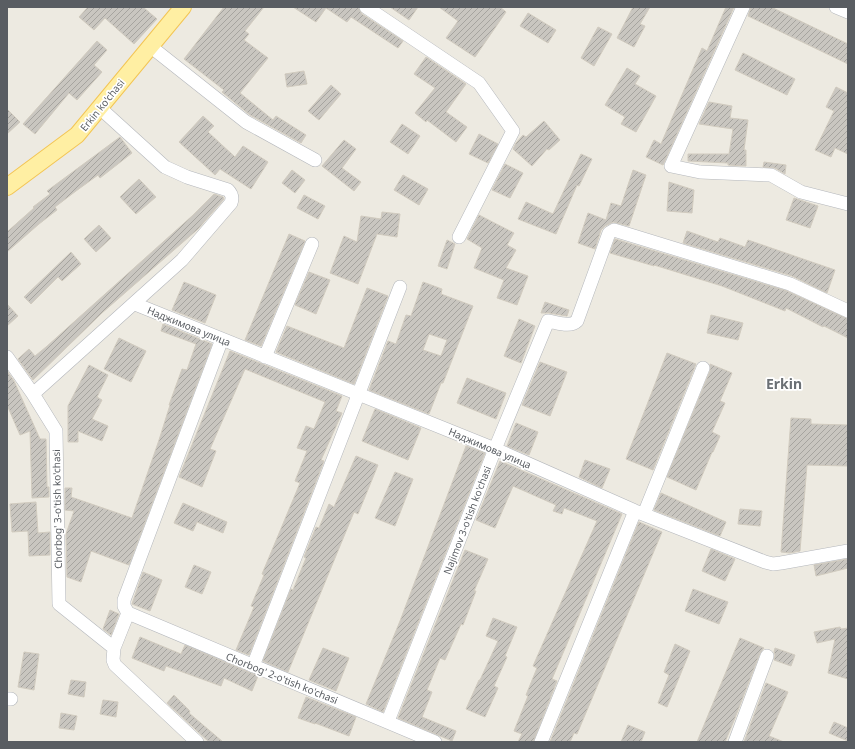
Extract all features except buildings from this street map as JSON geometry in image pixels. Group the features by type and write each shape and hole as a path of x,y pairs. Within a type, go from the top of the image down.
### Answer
{"main road":[{"name":"Erkin ko'chasi","path":"7,187 78,135 183,7"}],"street":[{"path":"366,7 479,83 513,131 459,236"},
{"path":"743,7 671,166 700,172 771,175 801,192 848,204"},
{"path":"836,7 848,12"},
{"path":"150,46 246,122 315,160"},
{"path":"33,394 135,304 182,260 231,203 232,196 228,190 187,177 165,167 100,108"},
{"name":"Najimov 3-o'tish ko'chasi","path":"388,721 494,449 548,321 574,324 577,321 609,233 614,230 790,284 848,311"},
{"path":"265,357 312,244"},
{"path":"253,666 400,287"},
{"name":"Наджимова улица","path":"135,304 494,449 639,513 773,564 848,551"},
{"path":"197,742 116,665 114,660 114,648 128,613 124,606 124,600 222,339"},
{"name":"Chorbog' 3-o'tish ko'chasi","path":"7,357 33,394 56,431 59,604 114,648"},
{"path":"541,742 703,368"},
{"name":"Chorbog' 2-o'tish ko'chasi","path":"128,613 435,742"},
{"path":"735,742 767,656"}],"district":[{"name":"Erkin","path":"784,384"}]}
